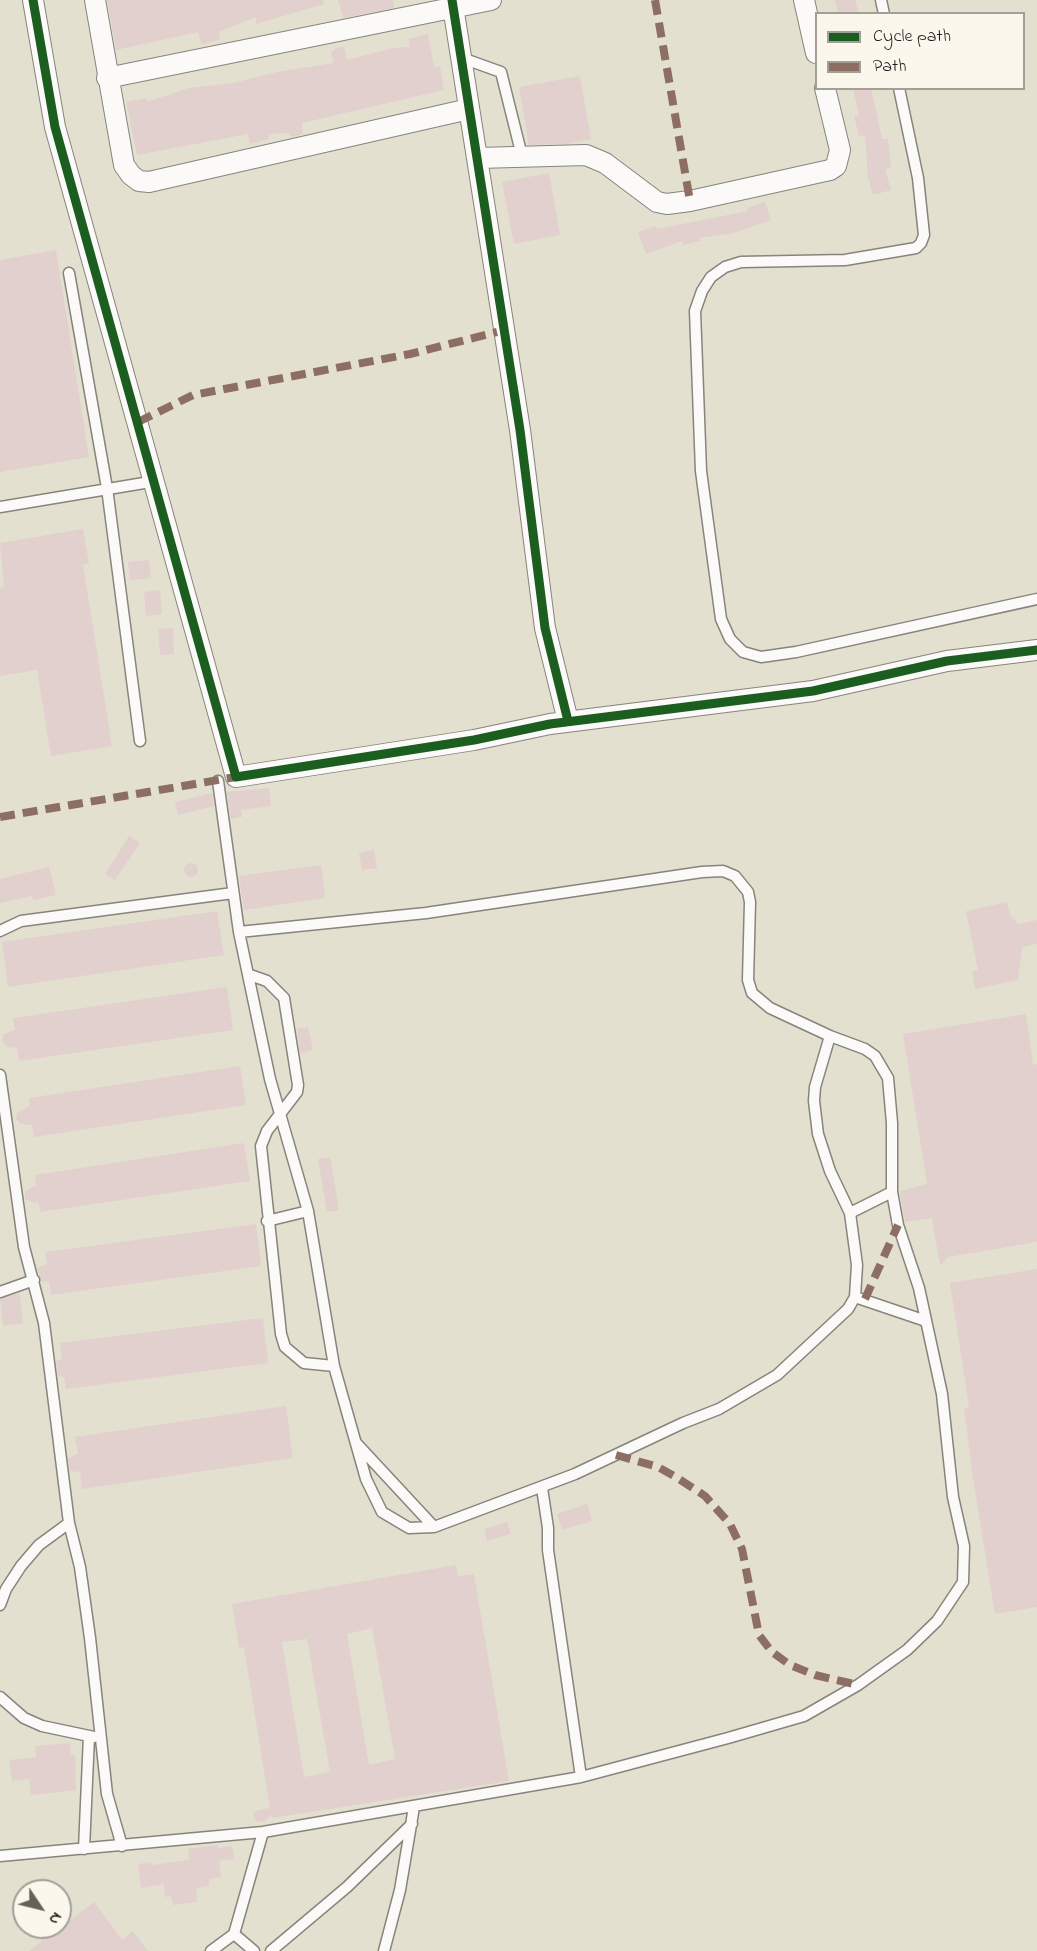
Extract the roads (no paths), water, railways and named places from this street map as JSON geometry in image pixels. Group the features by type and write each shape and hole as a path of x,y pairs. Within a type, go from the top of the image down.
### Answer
{"street":[{"path":"33,0 55,127 156,482 236,777 474,740 568,721 813,691 947,662 1037,650"},
{"path":"94,0 124,165 130,176 139,181 149,182 465,110"},
{"path":"107,78 447,4 491,0"},
{"path":"804,0 815,49"},
{"path":"447,4 485,227 516,431 529,534 534,603 545,628 568,721"},
{"path":"447,4 462,58 465,110 478,158 485,227"},
{"path":"478,158 570,154 595,157 646,196 667,204 830,170 840,159 825,90"}],"lane":[{"path":"462,58 501,72 522,156"},
{"path":"899,90 918,178 924,235 921,243 916,248 845,260 741,262 725,267 711,277 695,311 701,471 721,619 730,639 742,652 761,657 1037,599"},
{"path":"69,273 107,488 140,741"},
{"path":"0,507 107,488 156,482"},
{"path":"218,781 238,932 250,975 270,1079 308,1211 334,1366 366,1479 382,1512 409,1528 434,1527 542,1488 718,1409 777,1375 841,1316 855,1298 857,1265 850,1213 830,1170 818,1134 814,1101 814,1087 830,1036"},
{"path":"0,1856 263,1832 414,1807 581,1777 804,1716 858,1685 907,1650 937,1621 963,1582 965,1566 953,1497 942,1394 919,1288 898,1225 892,1192 892,1123 888,1078 875,1056 859,1046 830,1036 770,1008 752,993 748,980 750,902 748,892 735,876 723,871 702,872 426,913 238,932"},
{"path":"0,931 21,921 232,893"},
{"path":"250,975 267,981 284,998 298,1085 297,1092 267,1131 261,1146 267,1221 281,1334 285,1347 304,1363 334,1366"},
{"path":"0,1075 24,1247 44,1323 69,1523 80,1567 88,1626 94,1737 84,1849"},
{"path":"850,1213 892,1192"},
{"path":"267,1221 308,1211"},
{"path":"0,1292 34,1280"},
{"path":"855,1298 926,1321"},
{"path":"356,1443 434,1527"},
{"path":"542,1488 548,1528 548,1550 581,1777"},
{"path":"0,1605 6,1588 21,1566 39,1545 69,1523"},
{"path":"0,1697 24,1718 42,1726 94,1737"},
{"path":"94,1737 122,1846"},
{"path":"384,1951 400,1890 414,1807"},
{"path":"271,1951 346,1887 412,1824"},
{"path":"213,1950 234,1934 263,1832"},
{"path":"234,1934 254,1951"}]}
